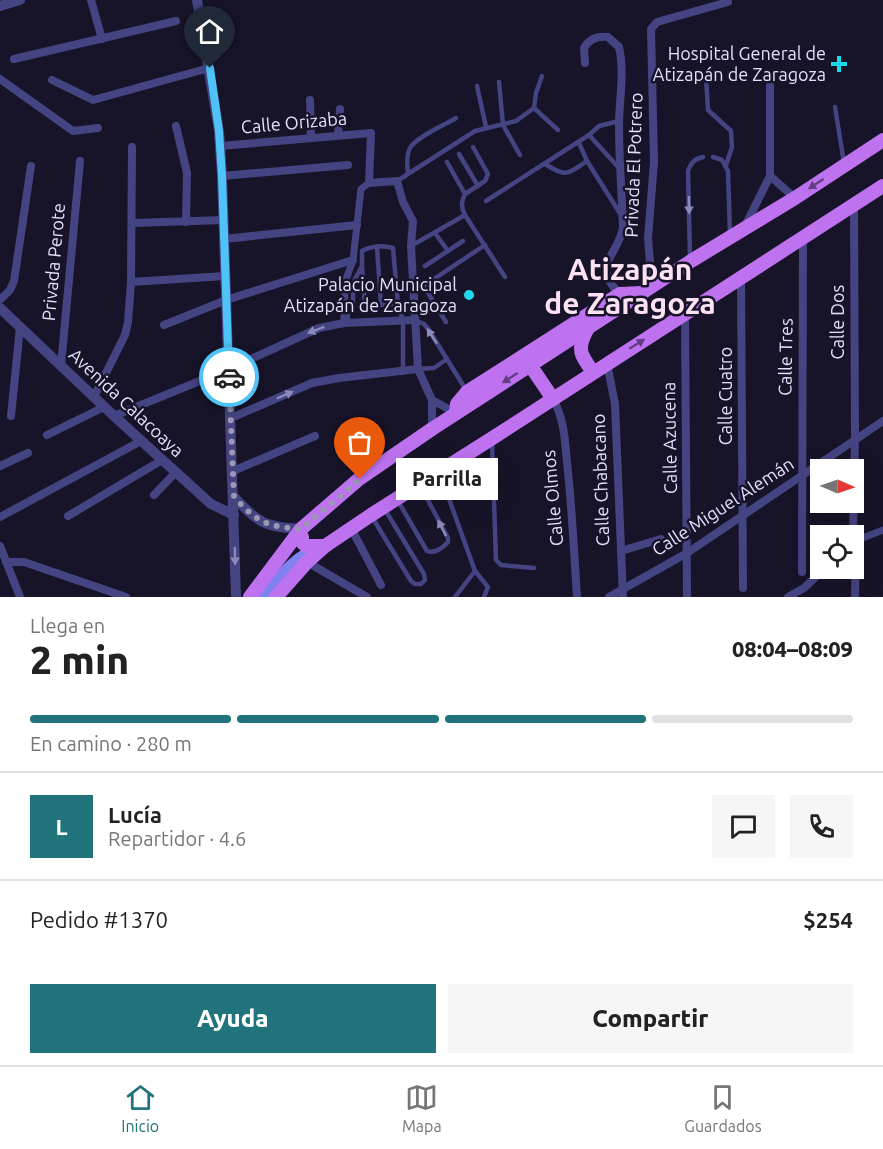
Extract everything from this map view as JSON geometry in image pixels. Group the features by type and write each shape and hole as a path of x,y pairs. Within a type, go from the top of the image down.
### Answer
{"main road":[{"path":"456,413 457,404 467,392 585,324 614,312 883,140"},
{"path":"276,597 307,562 325,546 370,515 491,440 592,372 883,186"},
{"path":"250,597 303,529 360,479 530,365 585,324 620,294 647,290"},
{"path":"585,324 580,352 592,372"},
{"path":"530,365 553,399"},
{"path":"303,529 306,546 325,546"},
{"path":"255,597 303,529"},
{"path":"263,597 296,560 307,552 325,546"}],"street":[{"path":"0,6 20,0"},
{"path":"91,0 102,39"},
{"path":"197,0 210,68 222,176 236,597"},
{"name":"Privada El Potrero","path":"647,290 653,174 650,34 653,25 657,22 728,2"},
{"path":"14,59 176,21"},
{"path":"585,63 584,48 592,40 601,36 608,37 619,47 622,92 619,121 619,168 623,218 621,238 606,265 605,275 609,284 620,294"},
{"path":"52,80 93,100 210,68"},
{"path":"0,79 73,131 98,128"},
{"path":"744,228 770,176 770,84"},
{"path":"310,100 311,138"},
{"path":"338,135 340,109"},
{"path":"176,126 187,173 186,222"},
{"name":"Calle Orizaba","path":"220,146 371,133 369,183"},
{"path":"94,397 128,322 131,282 132,147"},
{"name":"Privada Perote","path":"61,366 80,161"},
{"path":"222,176 348,165"},
{"path":"0,300 10,290 14,281 31,166"},
{"path":"770,176 795,198"},
{"path":"345,323 345,282 352,260 361,189 369,183 397,181 403,202 413,221 411,246 418,369 432,400 432,429"},
{"name":"Calle Dos","path":"854,206 854,525"},
{"path":"132,223 224,220"},
{"path":"224,239 357,225"},
{"name":"Calle Tres","path":"802,572 803,238"},
{"path":"164,324 226,300 352,260"},
{"path":"131,282 225,276"},
{"name":"Calle Cuatro","path":"741,276 743,588"},
{"name":"Avenida Calacoaya","path":"0,308 211,504 234,515"},
{"name":"Calle Azucena","path":"685,314 687,597"},
{"path":"114,416 229,369 319,328 345,323 416,320"},
{"path":"11,416 20,327"},
{"name":"Calle Chabacano","path":"607,363 615,404 623,593"},
{"path":"231,418 312,383 418,369"},
{"name":"Calle Olmos","path":"553,399 563,428 569,478 577,597"},
{"path":"432,400 456,413"},
{"path":"47,435 104,406"},
{"name":"Calle Miguel Alemán","path":"609,597 623,593 687,553 883,421"},
{"path":"233,471 315,436"},
{"path":"0,517 141,441"},
{"path":"0,466 28,453"},
{"path":"68,516 162,460"},
{"path":"154,495 176,472"},
{"path":"234,497 255,518 266,524 303,529"},
{"path":"351,528 381,585"},
{"path":"864,537 883,530"},
{"path":"621,550 661,539"},
{"path":"0,546 20,597"},
{"path":"6,562 24,562 126,597"},
{"path":"307,562 367,597"},
{"path":"788,597 804,588 813,579"},
{"name":"Calle Dos","path":"855,579 855,597"}],"lane":[{"path":"397,181 475,131 516,121 534,108 542,76"},
{"path":"706,77 708,110 728,127 732,135 731,153 726,165 730,237"},
{"path":"499,82 503,125 520,154"},
{"path":"477,86 486,127"},
{"path":"835,106 845,165"},
{"path":"534,108 558,130"},
{"path":"408,173 407,156 410,148 456,118"},
{"path":"486,201 579,143 599,126 619,121"},
{"path":"589,135 619,168"},
{"path":"579,143 587,161 623,218"},
{"path":"473,147 488,174 485,181 465,194 462,208 505,277"},
{"path":"459,154 478,186"},
{"path":"691,261 688,171 691,163 703,157"},
{"path":"713,157 723,160 726,165"},
{"path":"545,164 559,173 564,173 570,172 587,161"},
{"path":"447,162 465,194"},
{"path":"411,246 465,215"},
{"path":"435,233 448,250"},
{"path":"425,266 463,241"},
{"path":"446,322 425,285 484,245"},
{"path":"377,247 381,305"},
{"path":"365,306 362,251 366,248 393,248 398,304 403,321 403,370"},
{"path":"353,306 353,283 362,266"},
{"path":"345,323 349,309 353,306 398,304"},
{"path":"416,320 429,330 467,392"},
{"path":"418,369 434,368 447,359"},
{"path":"491,440 494,458 496,560 501,565 534,568"},
{"path":"440,471 475,571 488,587 484,597"},
{"path":"396,499 427,551 434,552 445,545 448,538 420,484"},
{"path":"370,515 411,581 415,584 422,584 424,574 383,507"},
{"path":"455,597 475,571"}],"way so far":[{"path":"229,377 234,497 255,518 276,527 301,529 360,479"}],"place":[{"name":"Hospital General de Atizapán de Zaragoza","path":"839,64"},
{"name":"Palacio Municipal Atizapán de Zaragoza","path":"469,295"},
{"name":"Parrilla","path":"360,479"}],"district":[{"name":"Atizapán de Zaragoza","path":"630,287"}],"route":[{"path":"210,68 219,131 222,176 229,377"}]}
